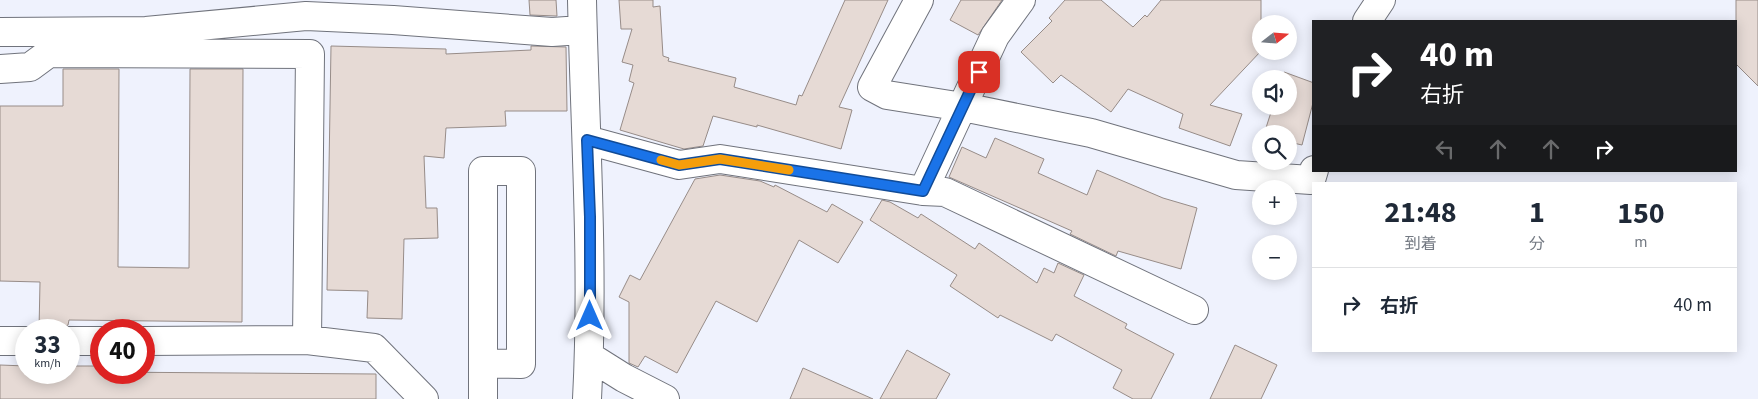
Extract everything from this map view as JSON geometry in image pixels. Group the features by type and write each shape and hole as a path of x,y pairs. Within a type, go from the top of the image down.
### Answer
{"street":[{"path":"582,0 590,217 587,399"},
{"path":"919,0 872,87 887,95 962,107 1091,133 1236,175 1311,180 1313,172"},
{"path":"923,191 995,36 1021,0"},
{"path":"1368,20 1381,0"},
{"path":"0,32 146,31 306,8 393,20 552,32 582,30"},
{"path":"0,70 30,67 48,54 310,54 307,340"},
{"path":"587,140 679,165 720,159 923,191 945,192 1194,310"},
{"path":"483,363 521,364 521,171 483,171 483,363 483,399"},
{"path":"155,341 307,340 374,348 424,399"},
{"path":"0,341 15,341"},
{"path":"589,356 624,378 665,399"}],"building":[{"path":"529,0 556,0 557,16 530,15"},
{"path":"619,0 653,0 653,7 660,6 663,56 669,58 668,61 736,78 734,87 796,105 799,95 802,96 845,0 888,0 839,107 852,110 841,149 757,125 757,127 713,116 703,146 684,149 620,130 634,83 629,81 633,65 622,62 632,29 621,29"},
{"path":"961,0 1002,0 978,35 950,20"},
{"path":"1065,0 1101,0 1133,27 1145,15 1147,17 1161,0 1261,0 1261,15 1252,15 1252,60 1210,105 1242,114 1230,146 1179,128 1183,114 1128,89 1111,112 1061,75 1053,83 1021,52 1052,21 1049,18"},
{"path":"1736,0 1758,0 1758,86 1737,65"},
{"path":"331,46 446,49 446,54 531,50 531,46 566,47 567,111 505,111 506,126 446,128 444,158 424,156 426,208 437,208 438,238 404,239 402,319 367,318 368,291 327,290"},
{"path":"63,69 119,69 118,267 189,268 190,69 243,69 242,322 155,321 155,319 39,319 40,282 0,281 0,106 63,106"},
{"path":"1297,77 1312,82 1312,107 1302,145 1297,144 1297,125 1267,125 1270,115 1297,115"},
{"path":"995,138 1044,159 1038,173 1087,195 1097,170 1163,198 1197,208 1181,269 1118,251 1116,256 1070,234 1072,231 949,177 962,147 986,158"},
{"path":"720,175 760,181 774,187 775,185 827,212 832,204 863,222 838,263 799,240 757,322 716,301 677,373 645,356 638,367 629,363 629,302 619,297 630,275 640,280 695,179"},
{"path":"882,200 890,202 918,218 921,214 975,249 979,243 1037,283 1044,268 1054,273 1058,263 1084,275 1074,296 1127,324 1125,328 1174,354 1151,399 1133,399 1113,388 1122,370 1056,334 1052,341 1000,315 998,318 950,286 957,275 870,220"},
{"path":"1235,345 1277,365 1261,399 1210,399"},
{"path":"907,350 950,374 936,399 880,399"},
{"path":"0,365 15,366 15,384 80,384 80,366 90,366 90,384 155,384 155,372 376,374 376,399 0,399"},
{"path":"803,368 873,399 790,399"}],"slow traffic":[{"path":"661,160 679,165 720,159 789,170"}],"route":[{"path":"590,316 590,217 587,140 679,165 720,159 923,191 979,72"}]}
